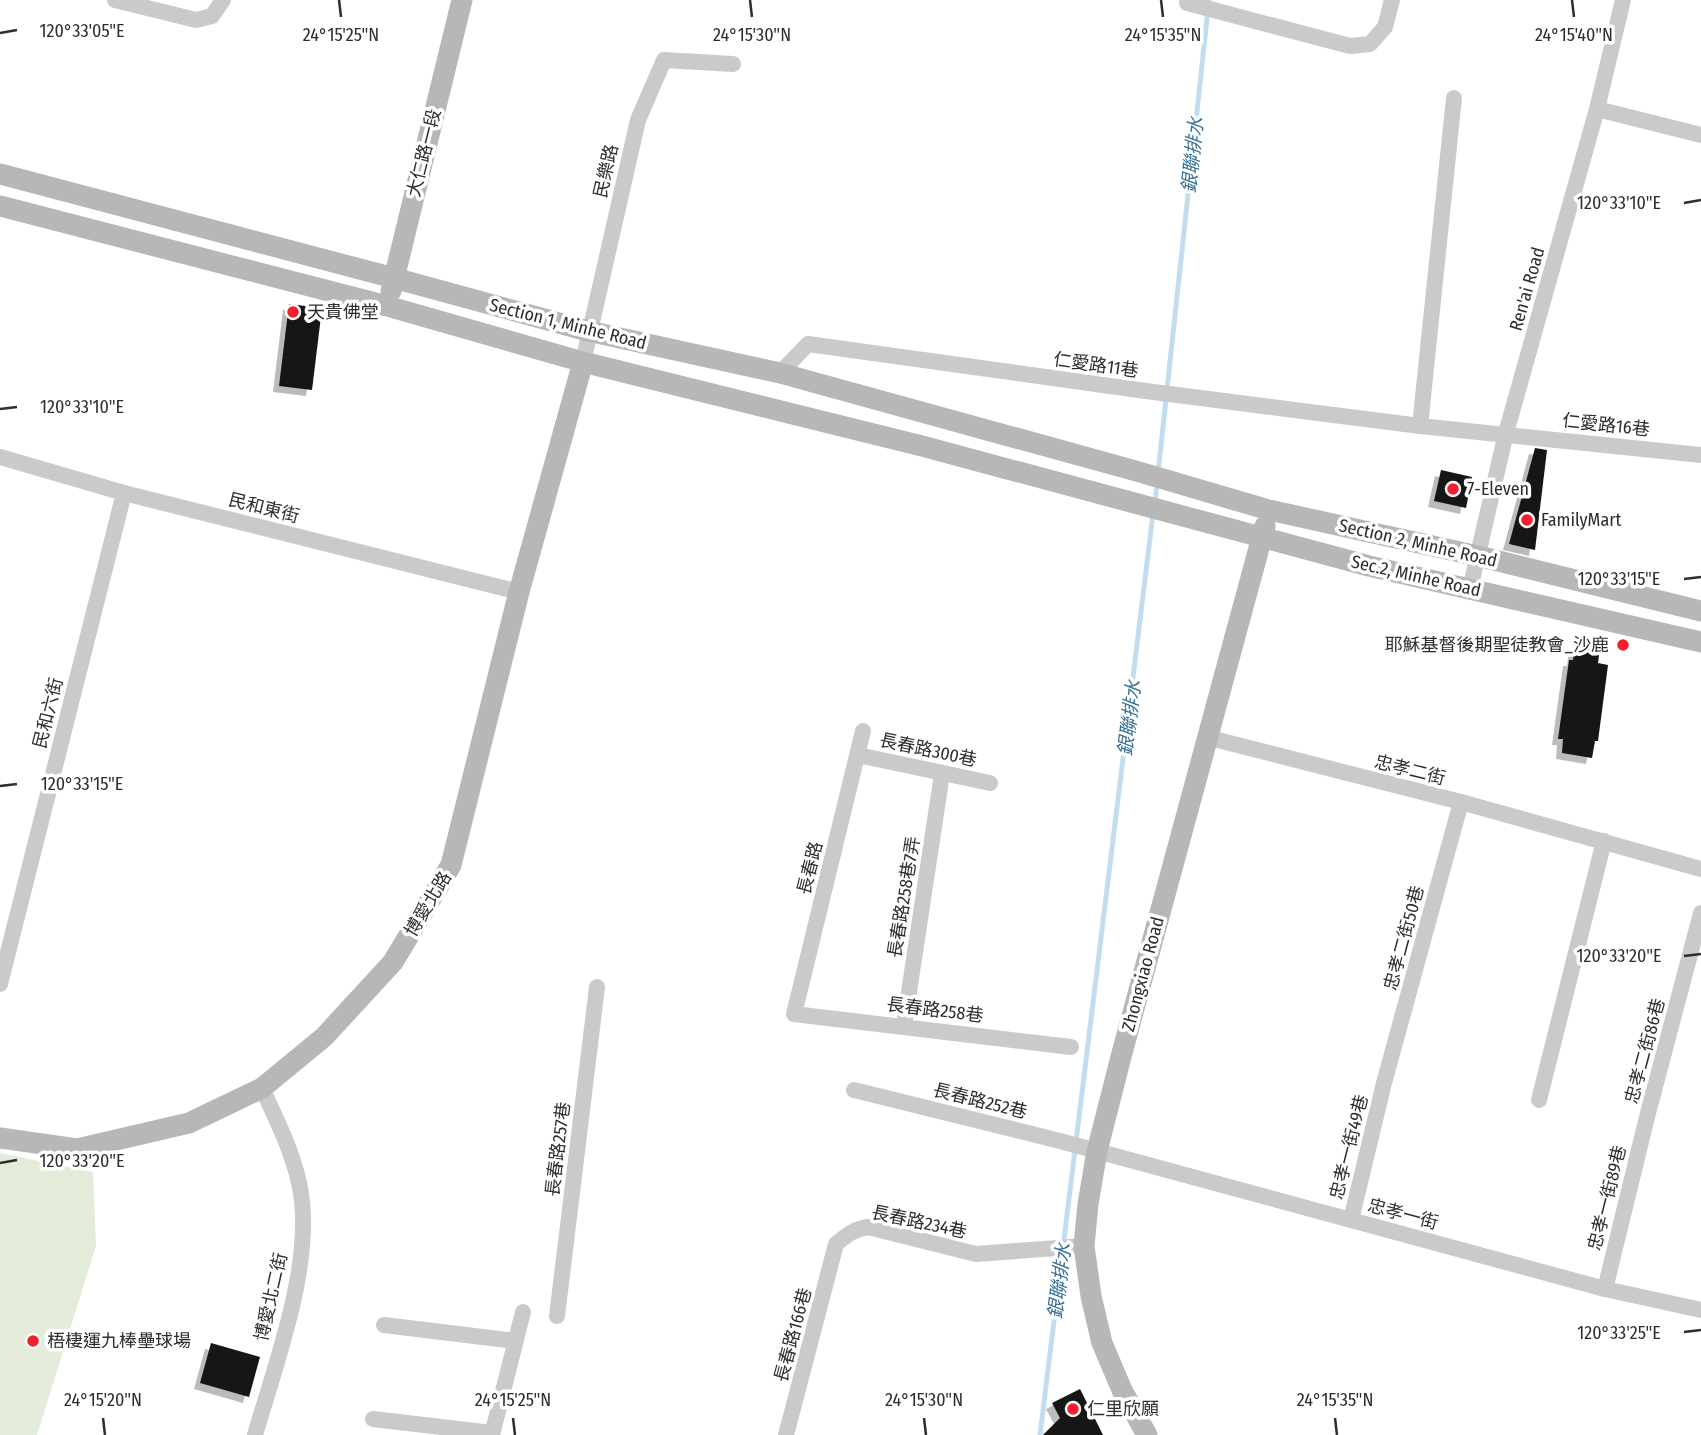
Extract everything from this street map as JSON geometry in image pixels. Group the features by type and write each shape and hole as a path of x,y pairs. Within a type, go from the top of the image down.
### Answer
{"street":[{"path":"115,0 196,20 212,16 223,0"},
{"name":"大仁路一段","path":"387,306 462,0"},
{"path":"1192,5 1350,46 1370,44 1385,27 1392,0"},
{"name":"Ren'ai Road","path":"1470,589 1506,433 1597,109 1623,0"},
{"name":"民樂路","path":"583,362 638,120 664,60 733,64"},
{"path":"1420,426 1454,98"},
{"path":"1597,109 1701,135"},
{"name":"Section 1, Minhe Road","path":"0,174 588,331 780,373 933,415"},
{"name":"Section 1, Minhe Road","path":"0,206 387,306 583,362 922,446"},
{"name":"仁愛路11巷","path":"780,373 808,344 1420,426 1506,433"},
{"name":"博愛北路","path":"0,1138 76,1149 189,1123 262,1088 324,1037 393,962 451,865 519,592 583,362"},
{"path":"922,446 933,415"},
{"name":"Section 2, Minhe Road","path":"933,415 1269,510 1478,556 1701,611"},
{"name":"仁愛路16巷","path":"1506,433 1701,455"},
{"name":"Sec.2, Minhe Road","path":"922,446 1261,537 1701,642"},
{"name":"民和東街","path":"0,457 124,493 519,592"},
{"name":"民和六街","path":"0,984 124,493"},
{"name":"Zhongxiao Road","path":"1147,1435 1122,1390 1102,1343 1091,1296 1084,1246 1097,1151 1269,510"},
{"name":"長春路","path":"794,1014 863,732"},
{"name":"忠孝二街","path":"1206,737 1461,802 1701,869"},
{"name":"長春路300巷","path":"858,755 990,783"},
{"name":"長春路258巷7弄","path":"904,1025 942,774"},
{"name":"忠孝二街50巷","path":"1384,1083 1461,802"},
{"path":"1539,1100 1604,841"},
{"name":"忠孝二街86巷","path":"1647,1117 1701,913"},
{"name":"長春路257巷","path":"557,1315 597,987"},
{"name":"長春路258巷","path":"794,1014 904,1025 1071,1048"},
{"name":"忠孝一街49巷","path":"1351,1220 1384,1083"},
{"name":"博愛北二街","path":"255,1435 293,1298 301,1260 302,1214 300,1185 291,1153 262,1088"},
{"name":"長春路252巷","path":"854,1090 1097,1151"},
{"name":"忠孝一街89巷","path":"1605,1289 1647,1117"},
{"name":"忠孝一街","path":"1097,1151 1605,1289 1701,1310"},
{"name":"長春路234巷","path":"836,1244 857,1228 868,1227 975,1254 1084,1246"},
{"name":"長春路166巷","path":"786,1435 836,1244"},
{"path":"373,1419 492,1434 523,1312"},
{"path":"384,1325 515,1341"}],"green space":[{"name":"梧棲運九棒壘球場","path":"0,1153 93,1172 96,1246 37,1435 0,1435"}],"building":[{"path":"289,304 322,308 312,390 279,386"},
{"name":"FamilyMart","path":"1535,448 1547,450 1535,550 1509,544"},
{"name":"7-Eleven","path":"1441,470 1472,477 1466,508 1434,501"},
{"path":"1575,644 1600,647 1598,663 1608,665 1598,741 1595,741 1592,758 1562,753 1563,739 1558,739 1569,660 1573,660"},
{"path":"211,1343 260,1357 249,1397 200,1383"},
{"name":"仁里欣願","path":"1080,1389 1103,1435 1043,1435 1060,1418 1052,1403"}],"waterway":[{"name":"銀聯排水","path":"1158,473 1209,0"},
{"name":"銀聯排水","path":"1155,504 1157,483"},
{"name":"銀聯排水","path":"1040,1435 1153,514"}],"place":[{"name":"天貴佛堂","path":"293,312"},
{"name":"7-Eleven","path":"1453,489"},
{"name":"FamilyMart","path":"1527,520"},
{"name":"耶穌基督後期聖徒教會_沙鹿","path":"1623,645"},
{"name":"梧棲運九棒壘球場","path":"33,1341"},
{"name":"仁里欣願","path":"1073,1409"}]}
